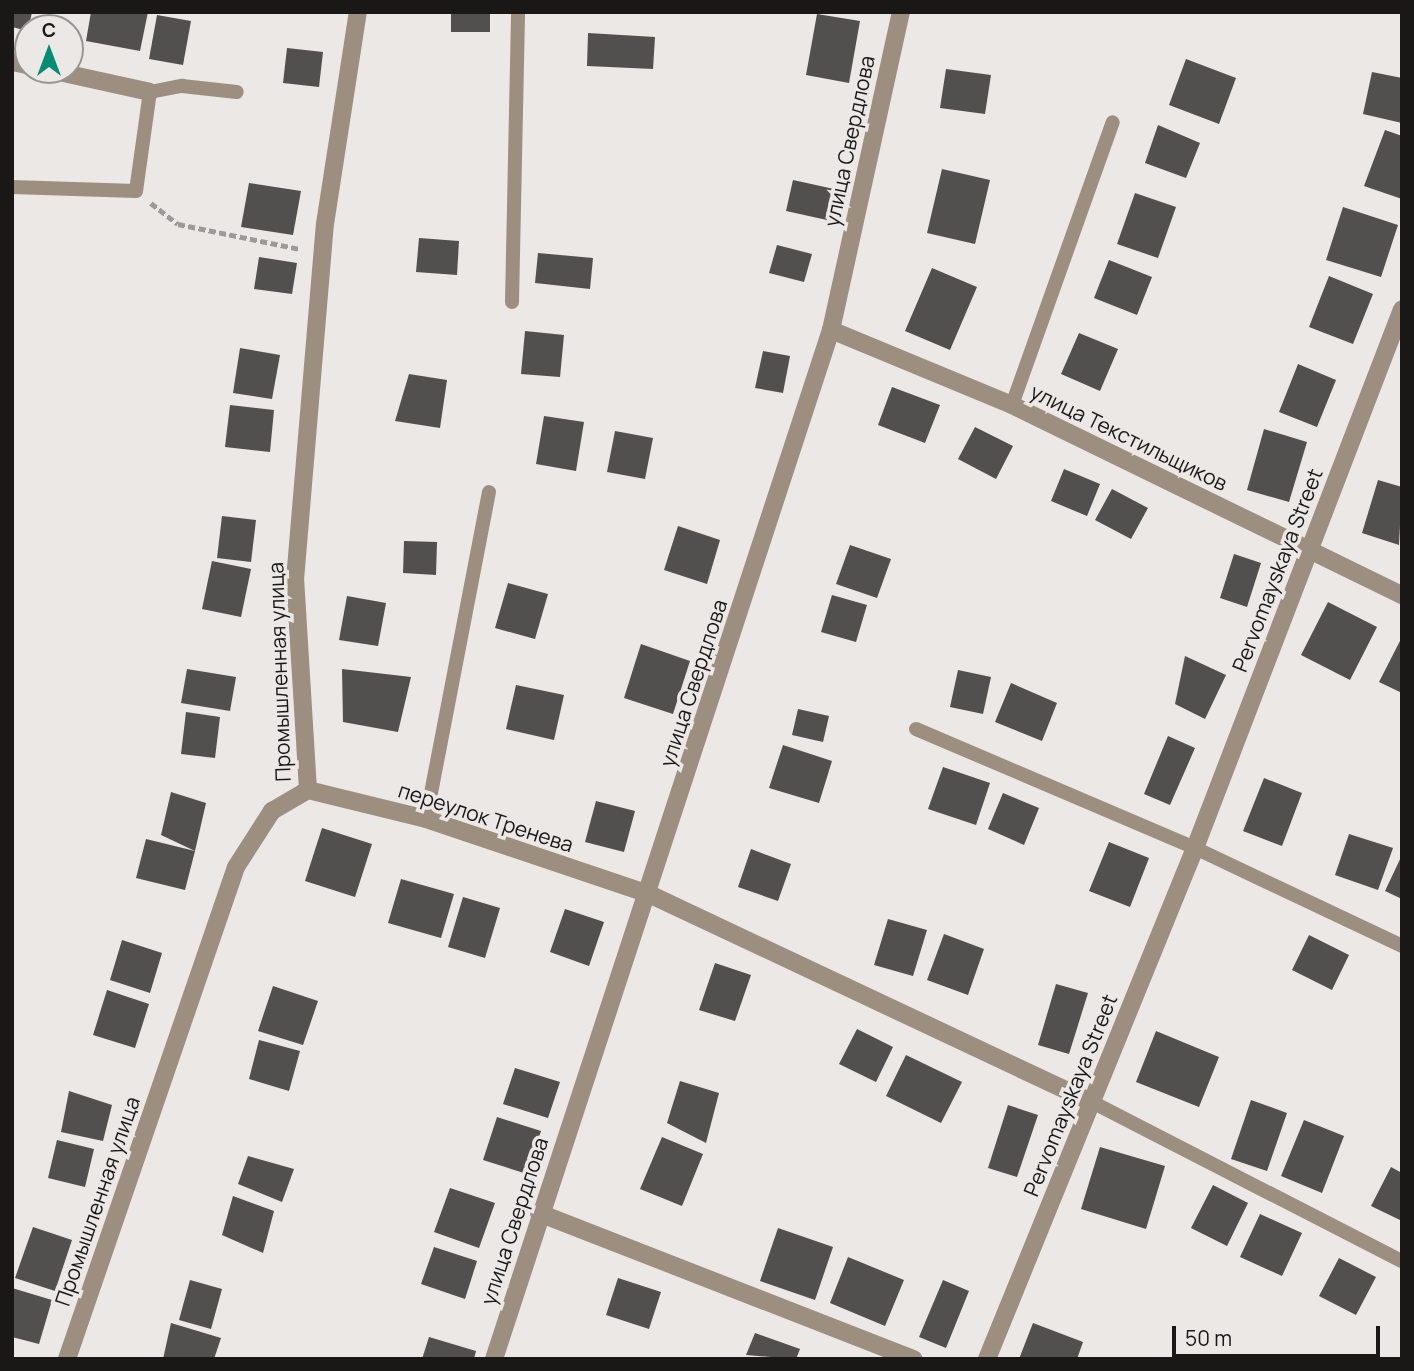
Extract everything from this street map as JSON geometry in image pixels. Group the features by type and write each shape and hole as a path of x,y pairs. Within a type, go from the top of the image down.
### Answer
{"street":[{"name":"Промышленная улица","path":"67,1359 236,867 251,835 272,811 307,790 295,580 322,254 358,12"},
{"name":"улица Свердлова","path":"494,1359 539,1213 649,894 831,330 901,12"},
{"path":"84,77 150,92"},
{"name":"Pervomayskaya Street","path":"987,1359 1195,848 1402,309"},
{"name":"улица Текстильщиков","path":"831,330 1012,405 1402,595"},
{"name":"переулок Тренева","path":"307,790 426,819 649,894 1092,1102"},
{"path":"539,1213 914,1359"}],"lane":[{"path":"512,302 518,12"},
{"path":"12,187 136,191 150,92 182,86 237,92"},
{"path":"1012,405 1113,122"},
{"path":"426,819 489,492"},
{"path":"916,729 1195,848 1402,946"},
{"path":"1092,1102 1402,1261"}],"path":[{"path":"136,191 178,224 322,254"}],"building":[{"path":"12,12 32,12 14,14 12,27"},
{"path":"91,12 148,12 140,51 86,41"},
{"path":"451,12 490,12 490,32 451,32"},
{"path":"817,14 860,21 849,83 806,75"},
{"path":"157,15 191,21 183,65 149,59"},
{"path":"588,33 655,37 653,69 587,66"},
{"path":"287,48 323,52 319,87 283,83"},
{"path":"1186,59 1236,78 1219,124 1169,105"},
{"path":"946,69 991,75 985,114 940,108"},
{"path":"1372,72 1402,78 1402,123 1363,114"},
{"path":"1158,125 1200,143 1186,178 1145,163"},
{"path":"1385,130 1402,136 1402,199 1364,186"},
{"path":"942,169 990,180 975,244 927,233"},
{"path":"793,180 834,189 827,220 786,211"},
{"path":"249,183 301,191 293,235 241,227"},
{"path":"1135,193 1176,207 1158,258 1117,244"},
{"path":"1343,207 1398,225 1381,277 1326,260"},
{"path":"419,238 459,241 457,275 416,272"},
{"path":"777,245 812,254 804,282 769,273"},
{"path":"538,253 593,258 590,289 535,283"},
{"path":"259,257 297,263 292,294 254,289"},
{"path":"1109,260 1152,277 1137,315 1094,298"},
{"path":"932,268 977,287 950,350 905,331"},
{"path":"1329,276 1373,294 1353,344 1309,327"},
{"path":"525,331 564,335 560,377 521,374"},
{"path":"1079,333 1118,349 1100,391 1061,374"},
{"path":"240,348 280,355 272,399 233,393"},
{"path":"763,351 790,356 783,393 755,388"},
{"path":"1298,364 1336,380 1317,427 1279,412"},
{"path":"409,374 447,380 440,428 395,421"},
{"path":"892,387 940,405 925,443 878,425"},
{"path":"230,405 274,410 270,452 225,447"},
{"path":"544,416 584,422 576,471 536,464"},
{"path":"975,427 1013,446 996,479 958,459"},
{"path":"1264,429 1307,442 1289,502 1247,490"},
{"path":"615,431 653,438 645,479 607,472"},
{"path":"1064,469 1100,484 1087,516 1051,501"},
{"path":"1378,480 1402,487 1399,545 1362,533"},
{"path":"1112,489 1148,508 1131,539 1095,520"},
{"path":"222,516 256,520 251,562 217,558"},
{"path":"678,526 720,540 707,584 664,570"},
{"path":"404,541 437,542 436,575 403,573"},
{"path":"850,545 891,559 877,598 836,584"},
{"path":"1234,554 1261,563 1247,607 1220,598"},
{"path":"212,561 251,569 241,617 202,609"},
{"path":"508,583 548,594 535,639 495,628"},
{"path":"832,595 867,605 856,642 821,632"},
{"path":"347,596 386,603 378,646 339,640"},
{"path":"1328,602 1377,627 1350,680 1301,655"},
{"path":"1402,637 1402,693 1379,682"},
{"path":"641,644 690,661 673,714 624,698"},
{"path":"1185,656 1226,675 1205,719 1175,704"},
{"path":"187,669 236,677 230,711 181,703"},
{"path":"342,669 411,677 398,732 343,722"},
{"path":"958,670 991,677 983,714 950,707"},
{"path":"1011,683 1057,703 1042,741 995,722"},
{"path":"516,685 564,695 554,740 506,729"},
{"path":"798,709 829,716 823,742 792,735"},
{"path":"186,712 220,717 215,758 181,754"},
{"path":"1168,736 1195,748 1170,805 1144,794"},
{"path":"783,745 832,761 819,803 769,788"},
{"path":"943,767 990,783 976,825 928,809"},
{"path":"1264,778 1302,793 1282,846 1243,831"},
{"path":"171,792 206,803 195,851 161,835"},
{"path":"1003,793 1039,808 1024,845 988,829"},
{"path":"596,801 635,811 624,852 585,842"},
{"path":"322,828 372,844 355,897 305,881"},
{"path":"1349,834 1393,848 1378,890 1335,875"},
{"path":"146,839 195,851 185,890 136,878"},
{"path":"1109,842 1149,858 1130,907 1089,891"},
{"path":"751,849 791,864 778,901 738,887"},
{"path":"1402,855 1402,899 1385,891"},
{"path":"401,879 454,894 441,938 388,923"},
{"path":"463,897 500,908 485,958 448,947"},
{"path":"565,909 604,922 589,966 550,952"},
{"path":"888,919 927,930 913,976 874,965"},
{"path":"944,934 984,949 968,995 927,980"},
{"path":"1309,935 1349,955 1332,990 1292,970"},
{"path":"122,940 162,953 150,993 110,980"},
{"path":"715,963 751,975 735,1021 699,1010"},
{"path":"1056,984 1088,993 1069,1054 1038,1045"},
{"path":"273,986 318,1001 303,1045 258,1031"},
{"path":"107,990 149,1004 135,1048 93,1035"},
{"path":"857,1029 893,1047 876,1082 839,1064"},
{"path":"1156,1031 1219,1057 1199,1107 1136,1082"},
{"path":"259,1040 300,1051 289,1091 249,1079"},
{"path":"906,1055 962,1082 941,1123 886,1096"},
{"path":"515,1068 560,1082 548,1118 503,1104"},
{"path":"680,1081 719,1093 706,1143 667,1123"},
{"path":"69,1091 112,1105 103,1141 61,1132"},
{"path":"1251,1100 1287,1113 1267,1171 1231,1159"},
{"path":"1008,1105 1038,1115 1017,1177 988,1168"},
{"path":"497,1117 541,1131 527,1174 483,1160"},
{"path":"1304,1120 1344,1136 1322,1193 1281,1176"},
{"path":"662,1137 703,1154 682,1206 640,1189"},
{"path":"57,1140 94,1149 85,1187 48,1178"},
{"path":"1100,1147 1165,1166 1146,1229 1081,1209"},
{"path":"248,1156 294,1169 282,1202 238,1184"},
{"path":"1391,1167 1402,1173 1402,1221 1371,1206"},
{"path":"1213,1185 1248,1203 1227,1246 1191,1228"},
{"path":"450,1188 495,1203 479,1248 434,1232"},
{"path":"233,1196 274,1211 263,1253 222,1235"},
{"path":"1260,1214 1302,1233 1282,1276 1240,1257"},
{"path":"33,1227 72,1240 55,1291 15,1278"},
{"path":"778,1228 833,1247 815,1300 760,1281"},
{"path":"434,1247 477,1261 465,1299 421,1284"},
{"path":"848,1257 904,1280 885,1326 830,1303"},
{"path":"1339,1258 1376,1277 1356,1315 1319,1296"},
{"path":"618,1278 661,1292 649,1329 606,1315"},
{"path":"190,1280 222,1289 211,1329 179,1320"},
{"path":"943,1280 969,1291 946,1348 919,1337"},
{"path":"12,1288 52,1300 39,1344 12,1337"},
{"path":"171,1323 221,1338 214,1359 163,1359"},
{"path":"1033,1323 1083,1342 1077,1359 1019,1359"},
{"path":"755,1333 800,1349 796,1359 746,1355"},
{"path":"429,1337 476,1351 474,1359 422,1359"}]}
